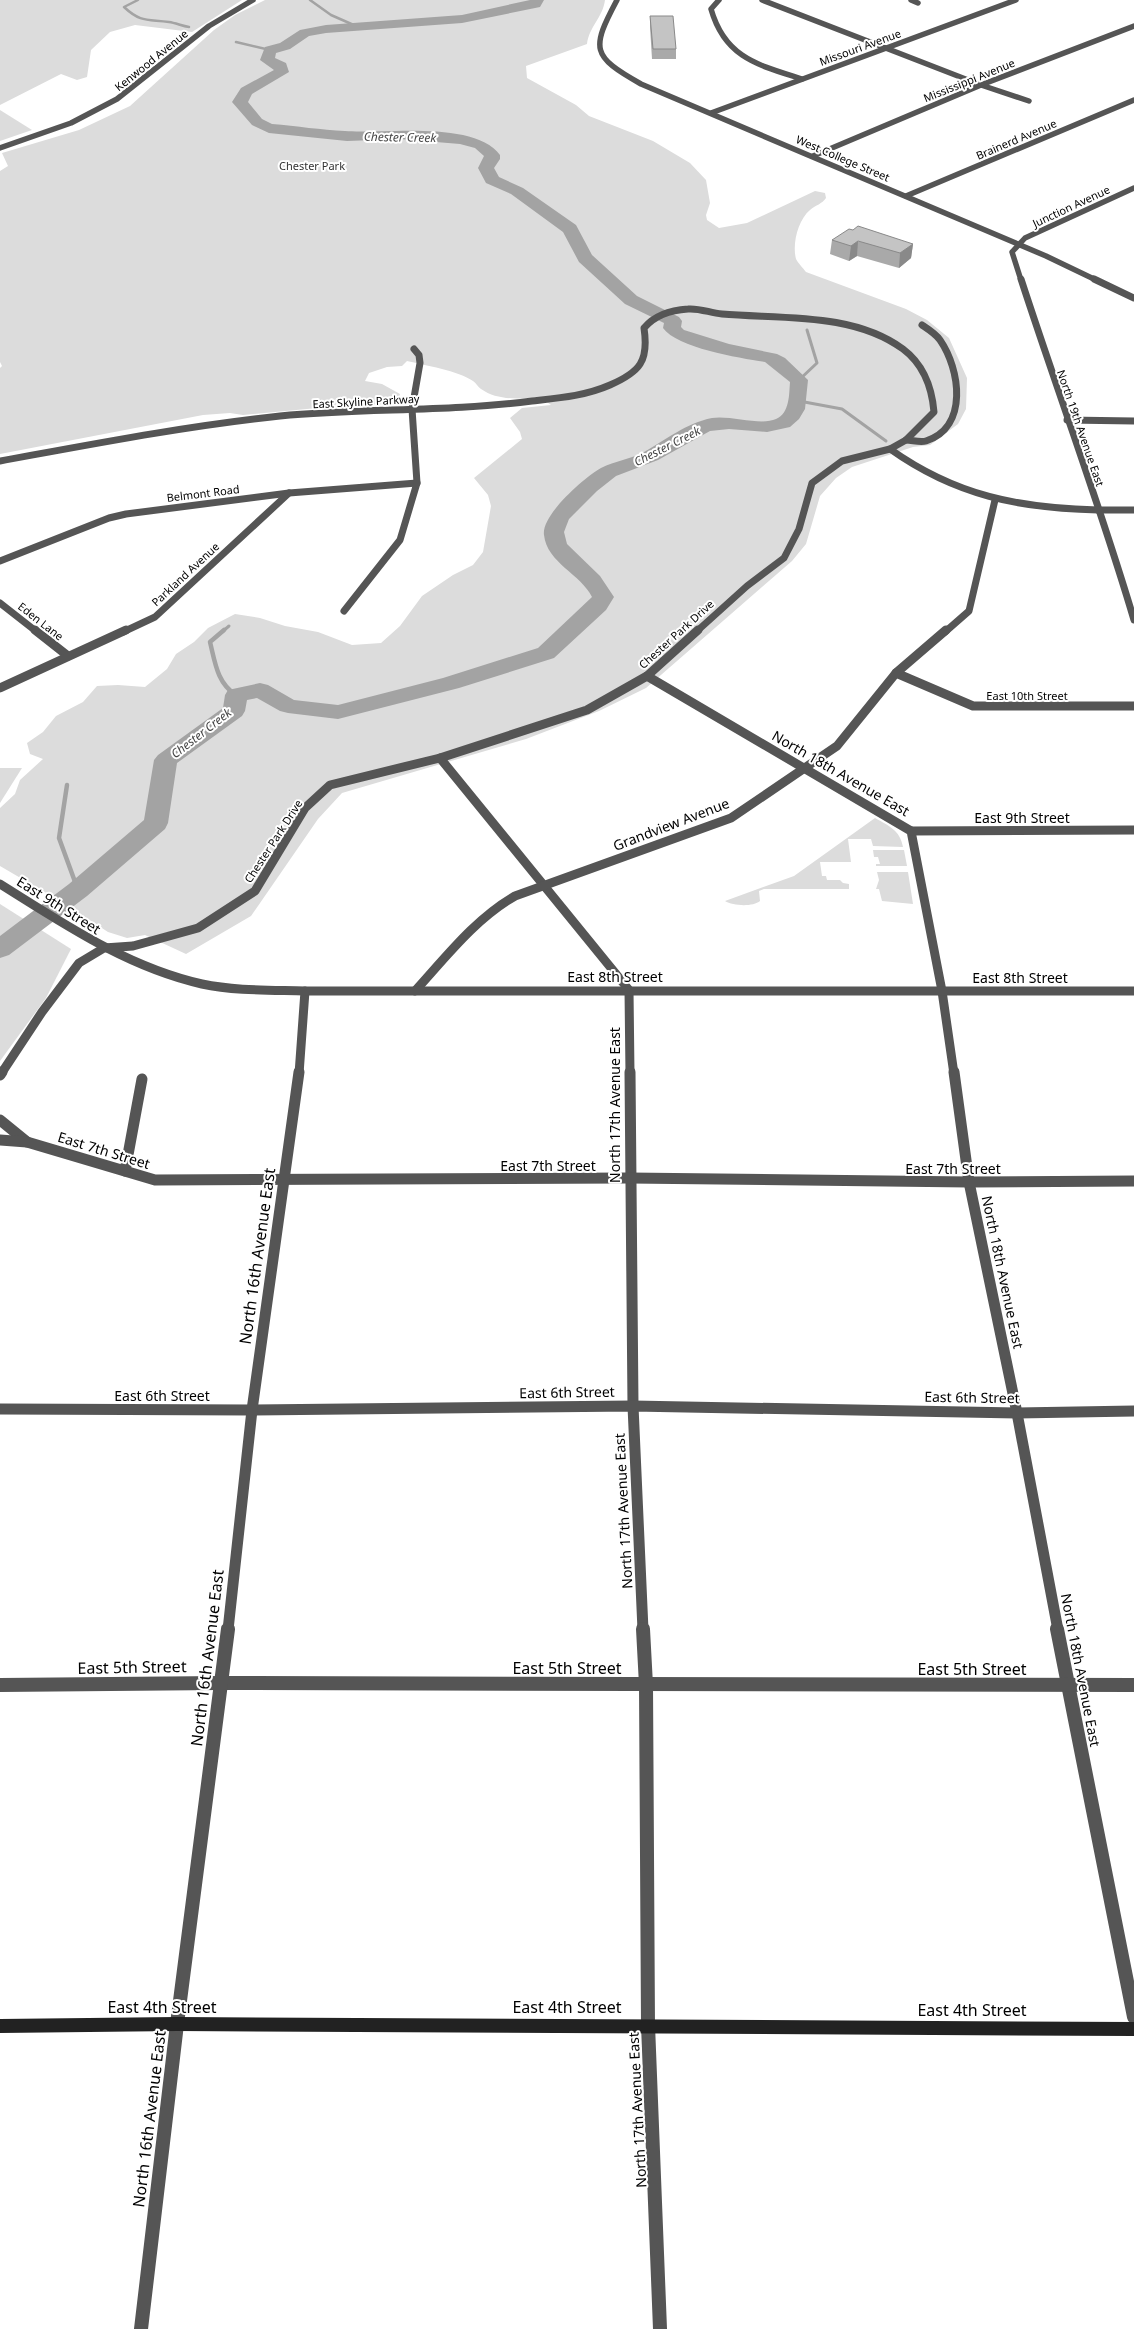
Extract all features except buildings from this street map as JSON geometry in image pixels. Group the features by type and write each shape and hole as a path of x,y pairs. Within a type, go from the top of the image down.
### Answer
{"main road":[{"name":"East 4th Street","path":"0,2026 177,2024 648,2025 1134,2029"}],"street":[{"name":"Kenwood Avenue","path":"0,148 71,123 117,99 209,26 253,0"},
{"name":"West College Street","path":"617,0 599,39 601,52 615,69 641,84 1018,244 1134,298"},
{"path":"719,0 711,9 713,24 725,42 750,63 802,79"},
{"path":"762,0 981,85 1029,101"},
{"path":"911,0 918,3"},
{"name":"Missouri Avenue","path":"711,113 1016,0"},
{"name":"Mississippi Avenue","path":"813,156 981,85 1134,26"},
{"name":"Brainerd Avenue","path":"906,196 1134,100"},
{"name":"Junction Avenue","path":"1018,244 1025,238 1134,188"},
{"name":"North 19th Avenue East","path":"1018,244 1012,252 1067,420 1116,559 1134,620"},
{"name":"East Skyline Parkway","path":"0,461 110,440 281,416 412,408 489,407 585,394 610,385 628,375 642,362 647,347 644,328 653,318 687,309"},
{"name":"Chester Park Drive","path":"104,948 132,946 198,928 255,891 305,808 330,785 440,758 587,710 647,676 747,586 784,558 799,529 812,483 842,460 890,450 906,440 934,412 933,396 914,359 902,348 868,332 812,320 687,309"},
{"path":"906,440 924,441 941,431 954,417 958,399 950,359 939,338 922,325"},
{"path":"344,611 400,540 418,483 412,408 420,363 419,355 414,349"},
{"path":"1067,420 1134,420"},
{"path":"890,450 934,478 995,500 1038,507 1134,510"},
{"name":"Belmont Road","path":"0,561 109,518 289,493 418,483"},
{"name":"Parkland Avenue","path":"0,688 155,617 289,493"},
{"name":"Grandview Avenue","path":"415,991 496,907 515,896 730,818 836,746 896,673 970,610 995,500"},
{"name":"Eden Lane","path":"0,603 68,656"},
{"name":"East 10th Street","path":"896,673 973,706 1134,706"},
{"name":"North 18th Avenue East","path":"647,676 911,831 942,991 969,1182 1017,1413 1068,1686 1134,2017"},
{"path":"440,758 628,990"},
{"name":"East 9th Street","path":"911,831 1134,830"},
{"name":"East 9th Street","path":"0,884 104,948"},
{"path":"0,1075 71,971 79,963 104,948"},
{"name":"East 8th Street","path":"104,948 149,969 205,984 254,990 1134,991"},
{"name":"North 17th Avenue East","path":"628,990 633,1406 646,1685 648,2025 660,2329"},
{"name":"North 16th Avenue East","path":"141,2329 177,2024 221,1683 252,1410 298,1081 305,991"},
{"path":"126,1171 142,1079"},
{"name":"East 7th Street","path":"0,1120 27,1142"},
{"name":"East 7th Street","path":"0,1140 27,1142 155,1180 283,1181 629,1178 969,1182 1134,1181"},
{"name":"East 6th Street","path":"0,1409 252,1410 633,1406 1017,1413 1134,1411"},
{"name":"East 5th Street","path":"0,1685 221,1683 1134,1685"}],"green space":[{"path":"0,0 242,0 192,32 135,25 110,32 91,50 87,77 77,80 61,74 0,105"},
{"name":"Chester Park","path":"265,0 605,0 602,12 590,32 587,44 526,66 527,78 576,105 589,116 653,141 690,163 706,180 710,203 706,215 707,220 719,228 747,223 815,191 825,193 826,198 823,202 806,214 799,226 795,246 797,261 806,272 906,309 927,320 949,338 967,378 966,409 958,424 930,445 913,447 852,467 836,478 820,496 806,544 792,561 646,688 599,711 526,739 342,793 318,819 251,916 186,954 145,935 127,938 108,932 0,866 0,808 15,794 20,780 43,759 30,754 27,743 43,732 56,716 83,702 97,686 145,687 167,669 176,654 194,642 208,628 235,614 318,632 352,645 381,643 400,626 422,596 453,575 473,565 483,552 491,506 488,495 474,478 522,439 520,432 510,418 522,408 551,405 540,397 517,399 495,396 481,389 467,377 407,361 402,366 387,367 369,373 365,381 382,384 400,394 397,404 349,405 243,415 230,413 203,415 0,454 0,368 2,366 0,362 0,171 8,166 2,153 79,130 130,106 214,30 235,15"},
{"path":"0,110 32,130 0,141"},
{"path":"0,768 22,768 0,803"},
{"path":"875,818 897,832 903,847 873,846 871,839 848,839 851,862 820,862 822,876 826,876 827,880 840,880 843,883 849,884 849,889 764,889 759,891 760,901 757,903 738,905 725,901 794,876"},
{"path":"873,850 904,850 907,866 876,866 876,864 880,864 878,857 874,857"},
{"path":"877,872 908,872 913,904 882,901 879,889 876,889 879,880"},
{"path":"0,904 71,949 46,998 0,1061"}],"waterway":[{"path":"138,0 124,7 140,18 172,22 189,27"},
{"path":"310,0 331,15 356,26"},
{"name":"Chester Creek","path":"0,949 78,890 156,823 166,760 234,711 236,695 260,690 288,706 338,712 451,683 546,653 598,605 603,597 593,581 568,559 556,544 554,529 559,518 575,501 609,472 651,456 703,427 719,423 758,426 776,425 783,423 792,415 797,404 799,380 778,362 770,358 725,349 678,334 672,328 673,321 631,300 585,258 570,229 517,191 492,180 486,168 492,159 492,155 481,145 461,139 400,134 347,136 269,128 257,122 240,102 246,91 282,72 281,66 267,60 270,50 285,46 305,33 377,24 462,19 535,4 537,0"},
{"path":"236,42 270,50"},
{"path":"799,380 817,363 807,330"},
{"path":"799,401 842,409 886,441"},
{"path":"222,632 229,626"},
{"path":"224,630 210,642 215,664 221,678 236,695"},
{"path":"67,785 59,838 78,890"}]}
